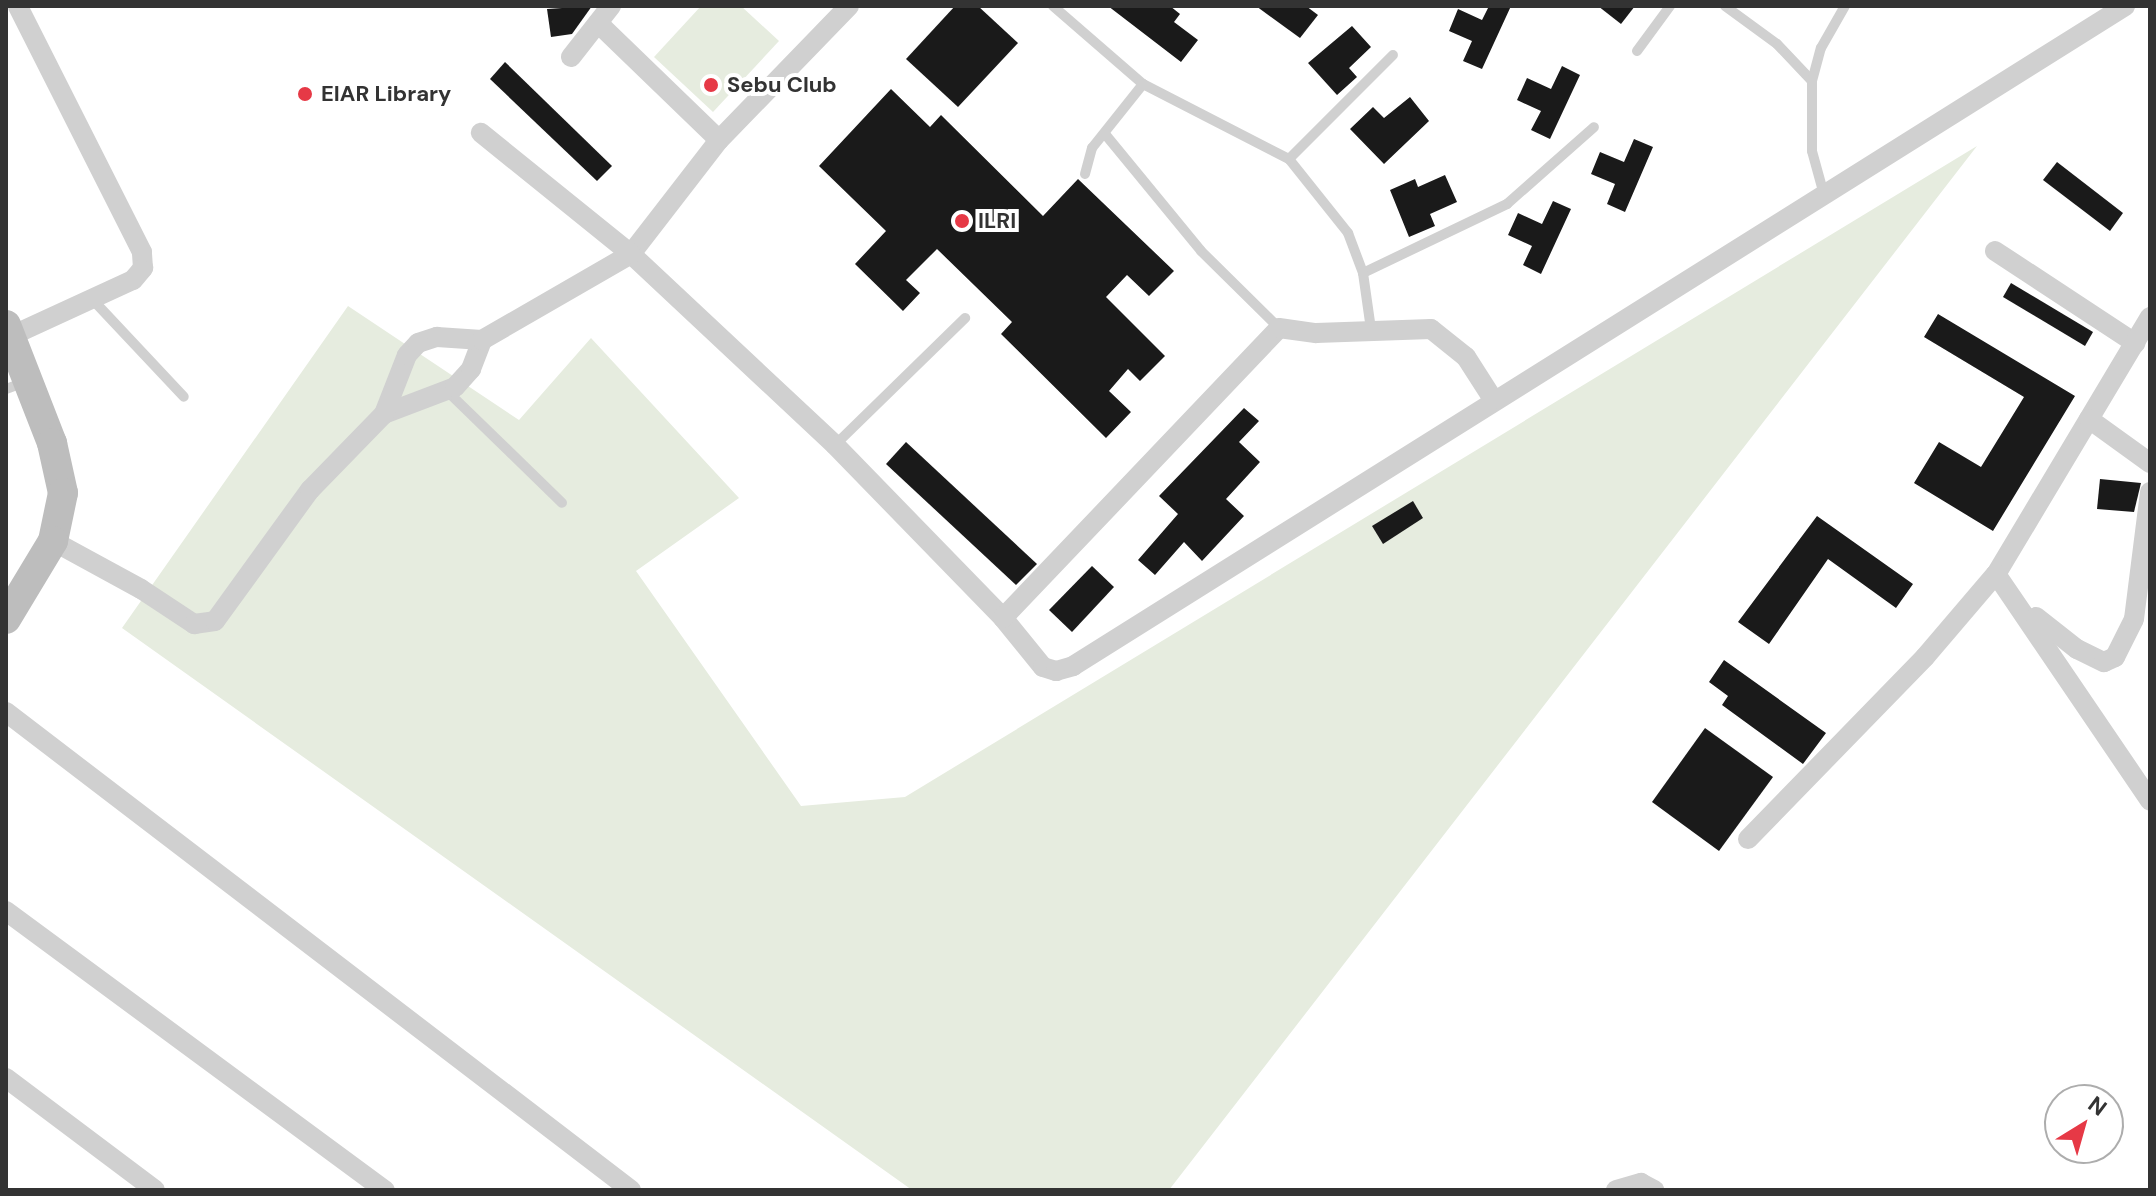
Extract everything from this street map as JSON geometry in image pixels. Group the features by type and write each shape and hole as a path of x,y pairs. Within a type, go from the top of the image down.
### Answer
{"main road":[{"path":"6,619 53,541 61,520 60,472 16,385 9,331"}],"street":[{"path":"9,331 133,280 143,268 142,252 18,6"},
{"path":"53,541 194,624 215,621 310,490 384,414 407,355 418,343 437,337 482,340 631,254 719,140 849,6"},
{"path":"481,133 631,254 835,445 1003,618 1043,667 1056,671 1073,666 1823,191 2125,6"},
{"path":"571,57 604,14 719,140"},
{"path":"1995,251 2135,343"},
{"path":"1748,839 1925,657 1996,574 2150,317"},
{"path":"1003,618 1279,328 1316,333 1431,329 1466,357 1493,399"},
{"path":"384,414 448,392 471,369 482,340"},
{"path":"2089,419 2150,463"},
{"path":"2023,608 2077,649 2104,662 2115,657 2134,619 2150,492"},
{"path":"1996,574 2023,608 2150,801"},
{"path":"6,712 631,1190"},
{"path":"6,911 385,1190"},
{"path":"6,1078 155,1190"},
{"path":"1616,1190 1641,1183 1654,1190"}],"lane":[{"path":"1053,6 1143,84 1289,159 1348,233 1363,273 1371,329"},
{"path":"1637,51 1670,6"},
{"path":"1725,6 1777,44 1812,81"},
{"path":"1823,191 1812,151 1812,81 1821,48 1845,6"},
{"path":"1289,159 1393,55"},
{"path":"1085,174 1092,148 1143,84"},
{"path":"1363,273 1507,204 1594,127"},
{"path":"1105,134 1201,251 1279,328"},
{"path":"92,299 184,397"},
{"path":"835,445 965,318"},
{"path":"448,392 562,503"}],"shaded area":[{"name":"Sebu Club","path":"701,6 741,6 779,41 713,112 654,57"},
{"path":"1977,146 1169,1190 912,1190 122,628 348,306 519,420 591,338 739,498 636,571 801,806 905,797"}],"building":[{"path":"592,6 572,34 551,37 547,9"},
{"path":"955,6 978,6 1018,43 958,107 906,59"},
{"path":"1108,6 1170,6 1180,14 1174,22 1198,40 1181,62"},
{"path":"1256,6 1306,6 1318,15 1300,38"},
{"path":"1489,6 1511,6 1482,69 1463,61 1472,41 1449,31 1458,9 1482,20"},
{"path":"1598,6 1635,6 1621,24"},
{"path":"1352,26 1371,47 1349,68 1357,77 1337,95 1308,63"},
{"path":"505,62 612,166 597,181 490,79"},
{"path":"1562,66 1580,75 1550,139 1531,130 1541,111 1517,100 1527,78 1551,89"},
{"name":"ILRI","path":"891,89 930,127 941,115 1043,216 1078,179 1174,271 1149,296 1127,275 1106,297 1165,356 1140,381 1128,369 1109,391 1131,412 1106,438 1001,334 1012,322 937,249 906,280 920,293 903,311 855,264 886,231 819,166"},
{"path":"1410,97 1429,121 1384,164 1350,129 1373,107 1384,118"},
{"path":"1634,139 1653,147 1625,212 1607,204 1615,184 1591,174 1600,152 1624,162"},
{"path":"2057,162 2123,213 2110,231 2043,180"},
{"path":"1445,175 1457,202 1430,214 1435,226 1409,237 1390,190 1415,179 1418,187"},
{"path":"1553,201 1571,209 1541,274 1523,265 1532,246 1508,235 1518,213 1542,224"},
{"path":"2011,283 2093,332 2085,346 2003,297"},
{"path":"1938,314 2075,396 1993,531 1914,483 1939,442 1981,467 2024,397 1924,337"},
{"path":"1244,408 1259,421 1239,442 1260,462 1226,499 1244,516 1202,561 1184,542 1155,575 1138,560 1178,514 1159,496"},
{"path":"906,442 1037,564 1016,585 886,464"},
{"path":"2100,479 2141,483 2134,512 2097,509"},
{"path":"1413,501 1423,518 1383,544 1372,526"},
{"path":"1817,516 1913,584 1896,608 1828,559 1769,644 1738,622"},
{"path":"1092,566 1114,587 1072,632 1049,610"},
{"path":"1724,660 1826,733 1803,764 1722,705 1728,696 1709,682"},
{"path":"1705,728 1773,777 1719,851 1652,802"}],"place":[{"name":"Sebu Club","path":"711,85"},
{"name":"EIAR Library","path":"305,94"},
{"name":"ILRI","path":"962,221"}]}
